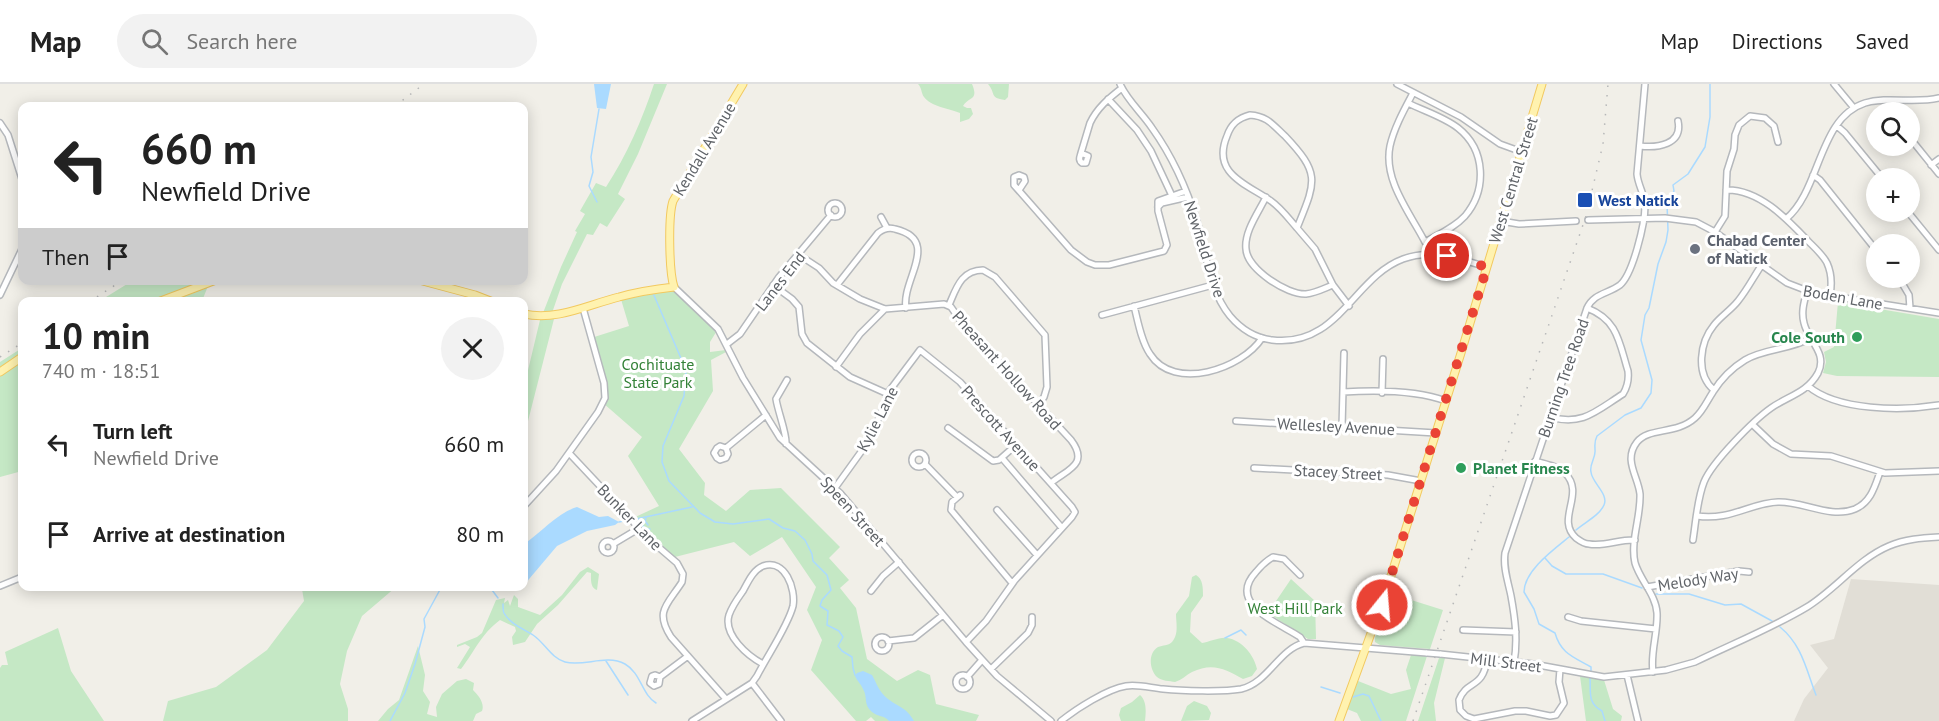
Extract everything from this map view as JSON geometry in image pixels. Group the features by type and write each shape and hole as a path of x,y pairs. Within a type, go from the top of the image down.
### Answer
{"main road":[{"name":"Kendall Avenue","path":"673,283 670,214 673,201 743,84"},
{"name":"West Central Street","path":"1339,721 1367,647 1421,481 1542,84"},
{"path":"528,314 547,316 673,283"},
{"path":"171,297 203,285"},
{"path":"438,285 479,297"},
{"path":"0,372 18,360"}],"street":[{"path":"1397,84 1461,117 1500,144 1522,152"},
{"path":"1644,218 1644,199 1637,179 1645,84"},
{"path":"1834,84 1854,108"},
{"path":"1081,153 1092,119 1121,86"},
{"name":"Newfield Drive","path":"1121,86 1159,138 1187,194 1213,285 1222,304 1234,321 1262,338 1281,341 1301,338 1323,327 1349,306 1381,271 1410,257 1425,254 1440,255 1487,267"},
{"path":"1408,103 1450,123 1463,132 1474,147 1480,167 1478,193 1468,212 1451,227 1425,242 1395,186 1389,163 1392,140 1408,103 1413,93"},
{"path":"1786,219 1798,205 1837,126 1854,108 1874,101 1919,101 1939,98"},
{"path":"1108,99 1137,130 1151,152 1173,198"},
{"path":"1297,228 1310,195 1312,173 1309,164 1275,124 1258,115 1243,117 1231,127 1226,137 1224,147 1226,166 1235,178 1283,211 1321,258 1333,285 1349,306"},
{"path":"1715,232 1725,216 1727,171 1735,146 1736,131 1743,120 1758,116 1768,120 1776,130 1778,142"},
{"path":"1640,146 1657,147 1670,143 1678,133 1678,121"},
{"path":"0,123 8,135 18,166"},
{"path":"1837,126 1874,168"},
{"path":"1920,151 1939,174"},
{"path":"1931,165 1939,159"},
{"path":"1813,175 1820,180 1866,238"},
{"path":"1019,190 1078,257 1095,265 1109,265 1164,251 1167,245 1158,207 1161,199 1187,194"},
{"path":"1726,190 1739,190 1748,194 1786,219 1825,260 1831,278 1830,296"},
{"path":"1266,198 1247,237 1245,246 1250,261 1274,282 1298,293 1311,293 1333,285"},
{"name":"Lanes End","path":"727,344 744,329 773,285 831,215"},
{"path":"881,217 887,228"},
{"name":"Burning Tree Road","path":"1514,662 1516,632 1504,559 1587,309 1595,297 1618,286 1625,279 1644,218"},
{"name":"Boden Lane","path":"1588,220 1669,218 1696,222 1715,232 1791,286 1830,296 1939,313"},
{"path":"1501,221 1519,224 1576,221"},
{"path":"1916,222 1939,250"},
{"path":"837,285 875,236 887,228 894,228 914,239 918,247 918,256 905,293 906,308"},
{"name":"Pheasant Hollow Road","path":"799,255 837,285 860,299 885,309 949,305 1071,440 1078,453 1076,463 1070,471 1051,483"},
{"path":"0,296 18,258"},
{"path":"1714,390 1707,382 1702,369 1704,344 1714,326 1737,302 1761,266"},
{"path":"949,305 955,288 968,273 983,270 995,278 1045,335 1047,387 1038,405"},
{"name":"Speen Street","path":"673,283 716,326 738,369 786,444 835,488 982,660 1009,686 1052,721"},
{"path":"773,285 799,307 804,339 855,381 888,394"},
{"path":"1102,315 1213,285"},
{"path":"1906,288 1910,308"},
{"path":"1693,540 1701,492 1711,469 1770,409 1796,395 1808,386 1817,374 1821,362 1819,350 1810,338 1803,318 1807,291"},
{"path":"1134,306 1149,353 1162,365 1179,373 1203,374 1220,368 1249,353 1262,338"},
{"path":"528,502 569,453 598,412 605,398 604,383 583,308"},
{"path":"836,367 860,334 885,309"},
{"path":"1550,417 1566,421 1582,419 1623,394 1627,388 1628,371 1612,326 1602,316 1587,309"},
{"path":"1653,672 1657,610 1635,560 1640,500 1638,484 1631,466 1634,448 1644,436 1673,430 1692,421 1702,411 1714,390 1728,373 1749,358 1810,338"},
{"name":"Kylie Lane","path":"835,488 871,438 888,394 920,350"},
{"name":"Prescott Avenue","path":"920,350 956,379 1072,507 1075,512 1062,528"},
{"path":"1342,427 1344,353"},
{"path":"1382,393 1383,359"},
{"path":"786,444 776,399 787,380"},
{"path":"1808,386 1829,400 1845,404 1907,408 1939,405"},
{"path":"1343,392 1365,391 1431,396 1446,401"},
{"path":"726,448 766,416"},
{"name":"Wellesley Avenue","path":"1236,421 1436,432"},
{"path":"1753,425 1773,444 1787,452 1801,456 1831,456 1880,472 1939,471"},
{"path":"948,428 993,461 1000,459 1016,445"},
{"name":"Bunker Lane","path":"569,453 638,529 681,570 682,582 667,603 662,618 664,627 726,699"},
{"path":"966,642 991,615 1012,583 1062,528 1000,459"},
{"path":"1535,460 1558,468 1571,480 1574,497 1568,523 1570,531 1579,540 1591,545 1635,540"},
{"path":"925,464 958,496 951,504 951,510 1012,583"},
{"name":"Stacey Street","path":"1254,468 1392,475 1421,481"},
{"path":"1697,516 1729,515 1777,502 1834,511 1850,510 1862,505 1868,499 1880,472"},
{"path":"997,510 1037,555"},
{"path":"613,544 638,529"},
{"name":"Mill Street","path":"1304,643 1514,662 1604,677 1653,672 1689,665 1796,614 1822,597 1868,559 1890,546 1911,539 1939,537"},
{"path":"1061,721 1112,691 1127,686 1174,690 1244,688 1258,680 1293,648 1304,643 1300,637 1254,608 1249,600 1250,578 1273,557 1284,559 1300,575"},
{"path":"872,591 883,576 898,562"},
{"path":"692,721 752,683 763,664 790,613 793,601 788,575 776,566 760,567 749,580 728,620 730,629 742,650 763,664"},
{"name":"Melody Way","path":"1647,587 1739,571 1749,572"},
{"path":"0,586 18,579"},
{"path":"888,641 914,638 943,615"},
{"path":"991,669 1029,633 1032,617"},
{"path":"1568,617 1581,621 1656,629"},
{"path":"1463,630 1516,632"},
{"path":"660,677 687,656"},
{"path":"1487,659 1482,677 1464,690 1459,700 1460,710 1470,718 1520,711 1556,715 1564,703 1559,682 1560,669"},
{"path":"967,677 982,660"},
{"path":"1627,675 1638,721"},
{"path":"752,683 780,720 773,721"}],"shaded area":[{"path":"1851,579 1939,585 1939,721 1794,721 1804,699 1828,668 1810,645 1834,639"}],"green space":[{"path":"654,84 667,84 638,154 618,194 625,199 607,227 600,223 593,235 587,234 562,284 552,313 543,313 577,232 575,231 585,214 580,211 596,183 606,187 614,175 633,137"},
{"path":"918,84 972,84 974,96 963,106 971,108 973,114 969,119 960,122 960,113 927,100"},
{"path":"988,84 1009,84 1008,97 1005,100 997,98"},
{"path":"126,285 208,285 204,297 106,297"},
{"name":"Cochituate State Park","path":"674,287 718,329 710,342 710,352 726,350 711,360 713,391 679,449 705,483 704,495 726,511 750,490 781,488 840,547 829,558 849,580 840,588 856,608 867,659 897,681 918,670 930,675 936,704 979,715 976,721 875,721 871,717 866,721 856,721 811,670 822,640 807,610 816,587 782,537 750,556 734,542 671,558 631,519 659,506 628,456 642,437 603,403 605,393 591,338 629,326 620,296"},
{"path":"1838,302 1939,319 1939,377 1837,376 1823,373 1826,362 1824,352 1834,347"},
{"path":"554,319 528,420 528,370 540,320"},
{"path":"18,351 18,472 0,477 0,362"},
{"path":"588,567 599,574 597,590 592,585 591,573 587,572 558,605 537,624 525,642 513,645 512,637 516,631 515,627 500,620 483,637 461,669 457,668 470,647 465,644 457,647 457,645 482,633 496,600 505,598 504,603 508,600 510,606 514,595 518,599 518,607 540,615 562,595 580,572"},
{"path":"1196,575 1203,587 1203,596 1191,613 1190,632 1202,643 1221,638 1238,642 1250,654 1255,664 1257,669 1252,676 1243,679 1225,670 1212,667 1199,669 1175,682 1161,679 1154,674 1152,653 1158,647 1172,642 1176,636 1176,614 1189,596 1192,577"},
{"name":"West Hill Park","path":"1291,579 1315,601 1316,639 1308,639 1268,613"},
{"path":"302,591 391,591 362,616 347,651 340,684 348,709 348,721 163,721 168,701 216,687 267,650 304,601"},
{"path":"1389,593 1443,610 1430,649 1380,645 1375,642"},
{"path":"58,628 71,671 104,721 0,721 0,668 2,665 8,665 5,652"},
{"path":"418,646 425,675 423,691 430,702 427,714 437,717 436,707 442,694 457,681 466,679 474,683 473,690 483,705 482,711 476,714 473,721 378,721 399,700"},
{"path":"1411,655 1427,656 1406,721 1361,721 1357,713 1347,709 1358,681 1391,694 1411,689 1406,670"},
{"path":"1439,658 1445,658 1434,703 1436,721 1418,721"},
{"path":"1580,676 1604,680 1613,709 1622,716 1621,721 1586,721"},
{"path":"1140,695 1145,703 1145,721 1121,721 1119,715 1121,708"},
{"path":"1194,701 1207,706 1211,713 1209,720 1181,721 1187,706"}],"water":[{"path":"594,84 611,84 606,109 597,108"},
{"path":"577,507 599,517 608,516 619,522 615,525 587,531 557,546 528,580 528,541 556,518"},
{"path":"863,671 872,675 882,694 905,710 914,721 889,721 874,714 869,709 862,687 855,676"}],"waterway":[{"path":"1576,530 1595,516 1602,509 1605,501 1592,476 1591,469 1597,436 1625,415 1641,408 1651,393 1652,380 1641,340 1645,315 1649,308 1658,264 1666,242 1667,204 1674,191 1673,185 1688,174 1705,147 1710,117 1710,84"},
{"path":"597,202 589,186 593,172 591,157 599,109"},
{"path":"653,293 686,370 684,396 663,446 662,462 669,481 700,513 715,522 733,524 769,519 783,528 795,531 805,540 813,561 827,575 831,590 820,606 828,611 827,625 839,631 843,637 838,646 852,657 855,675"},
{"path":"636,519 692,507"},
{"path":"646,518 648,525"},
{"path":"638,519 645,529 650,529"},
{"path":"619,522 628,520"},
{"path":"1569,537 1534,569 1525,584 1524,592 1534,609 1539,624 1555,633 1561,646 1591,667 1591,672"},
{"path":"1545,558 1552,566 1566,574 1603,574 1642,588"},
{"path":"390,721 405,693 415,664 425,627 424,619 439,591"},
{"path":"493,591 498,598"},
{"path":"1656,594 1689,594 1725,605 1741,604 1772,621"},
{"path":"503,604 504,613 510,620 537,638 560,660 572,663 610,660 625,664 635,673 648,695 656,703"},
{"path":"1780,627 1794,642 1816,695"},
{"path":"1225,638 1241,630 1246,635"},
{"path":"606,661 628,695"},
{"path":"1590,678 1592,701 1602,711 1605,721"},
{"path":"1321,687 1340,693"},
{"path":"1353,697 1363,694 1369,696 1381,721"}],"railway":[{"path":"400,102 424,84"},
{"path":"1413,721 1586,216 1603,144 1608,84"},
{"path":"97,297 115,285"},
{"path":"0,357 18,346"}],"place":[{"name":"West Natick","path":"1585,200"},
{"name":"Chabad Center of Natick","path":"1695,249"},
{"name":"Cole South","path":"1857,337"},
{"name":"Planet Fitness","path":"1461,468"}],"route":[{"path":"1382,605 1487,267 1447,256"}]}
